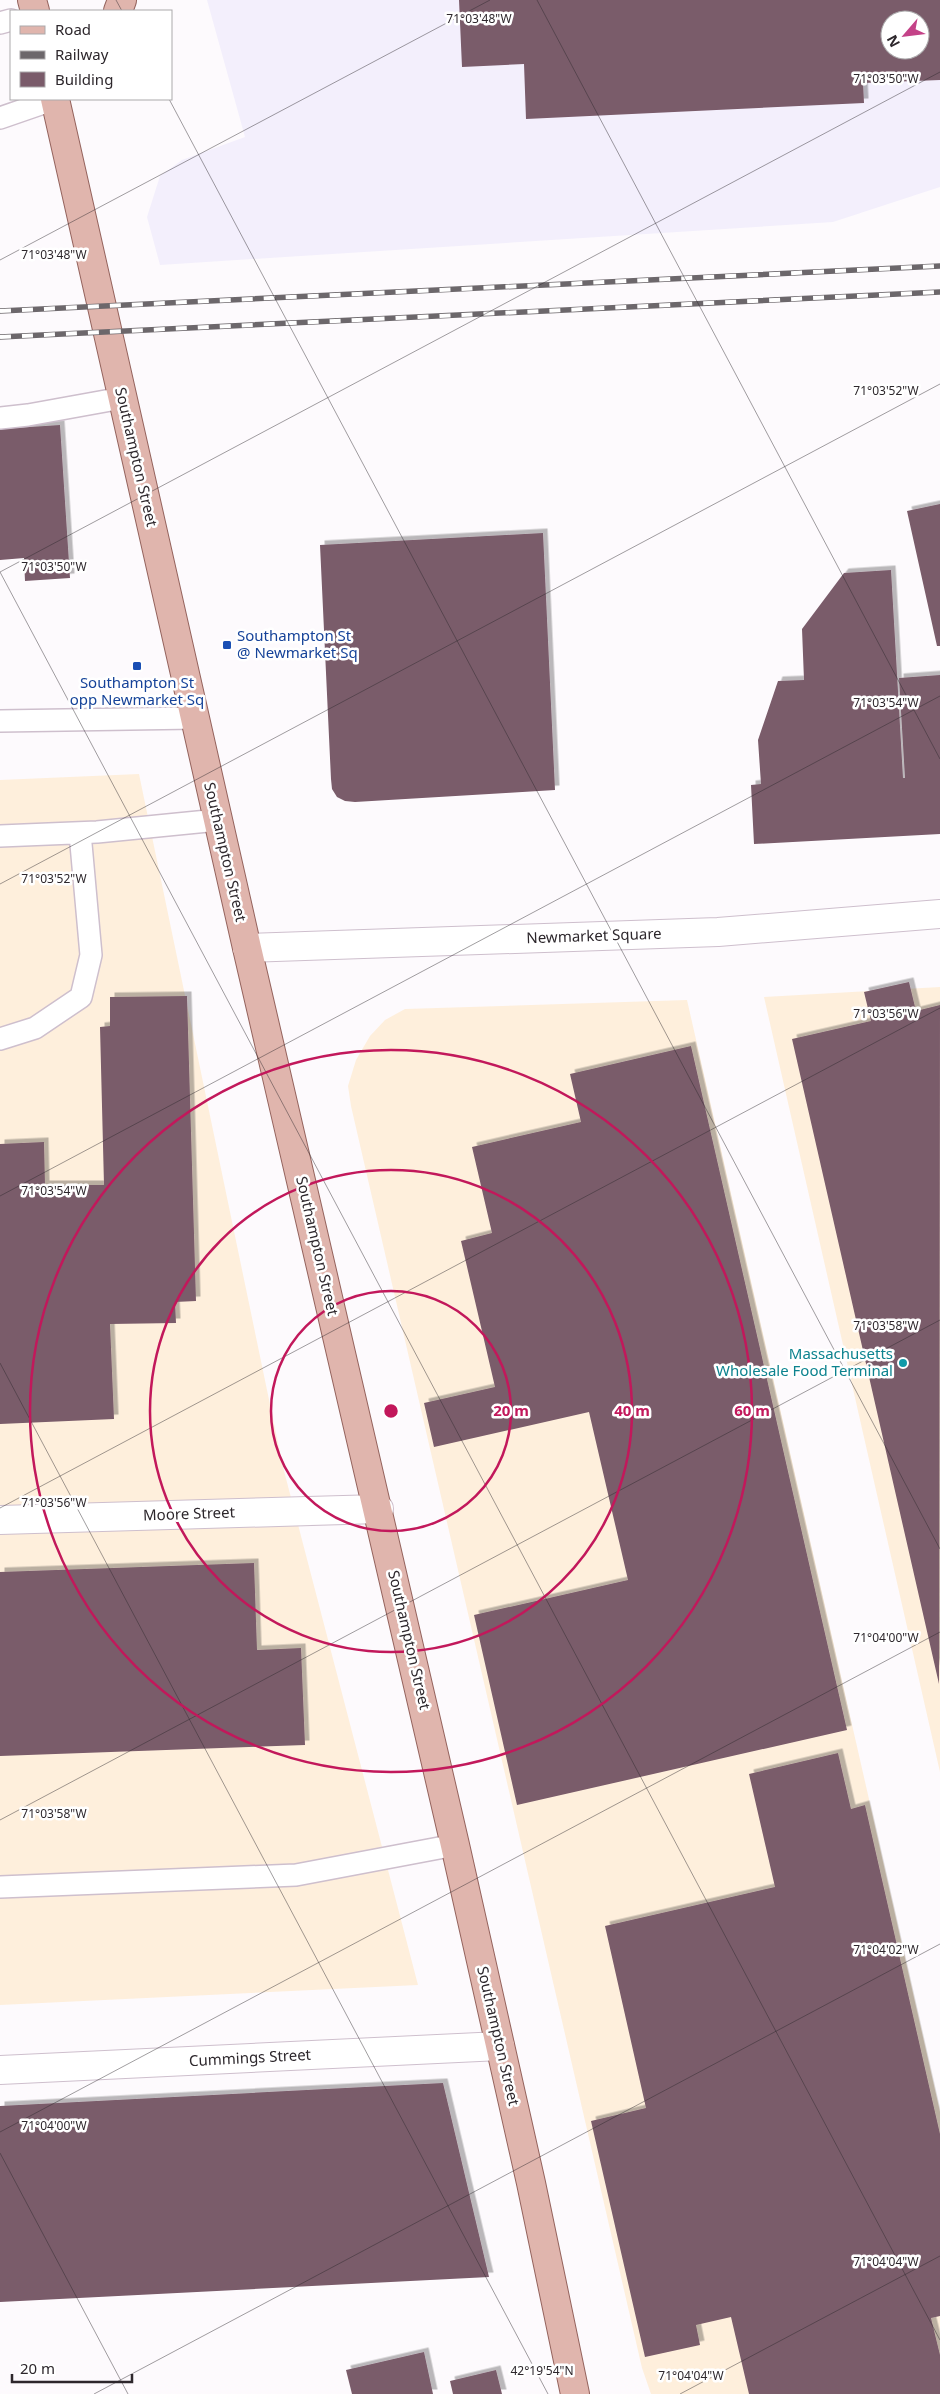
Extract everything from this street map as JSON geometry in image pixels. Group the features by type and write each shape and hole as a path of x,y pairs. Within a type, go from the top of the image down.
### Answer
{"main road":[{"name":"Southampton Street","path":"55,100 247,948 379,1509 555,2294 575,2394"}],"street":[{"name":"Newmarket Square","path":"247,948 718,932 940,914"},
{"name":"Moore Street","path":"0,1520 379,1509"},
{"name":"Cummings Street","path":"0,2070 500,2046"}],"lane":[{"path":"0,118 52,100"},
{"path":"0,418 28,415 122,398"},
{"path":"0,721 195,718"},
{"path":"0,836 80,833 218,820"},
{"path":"0,1039 35,1028 80,997 91,955 80,833"},
{"path":"0,1887 296,1875 455,1845"}],"shaded area":[{"path":"207,0 940,0 940,187 833,222 160,265 147,217 160,176 182,160 245,137"},
{"path":"139,774 283,1467 418,1985 0,2005 0,780"},
{"name":"Massachusetts Wholesale Food Terminal","path":"940,987 940,1772 764,997"},
{"path":"687,1000 940,2111 940,2394 651,2394 642,2368 351,1106 348,1086 356,1060 370,1036 385,1020 405,1009"}],"building":[{"path":"459,0 940,0 940,80 863,83 864,103 526,119 524,64 462,67"},
{"path":"60,425 70,578 25,581 24,558 0,560 0,429"},
{"path":"940,504 940,646 937,646 907,511"},
{"path":"543,533 555,790 355,802 345,801 337,797 332,789 331,779 320,545"},
{"path":"891,570 903,778 905,778 899,678 940,675 940,834 754,844 751,785 761,784 758,740 778,681 804,680 802,629 844,573"},
{"name":"Massachusetts Wholesale Food Terminal","path":"909,982 916,1011 940,1005 939,1684 792,1039 871,1021 864,992"},
{"path":"187,996 196,1301 175,1302 176,1323 110,1324 114,1419 0,1424 0,1144 44,1142 45,1185 104,1185 100,1027 110,1026 110,997"},
{"path":"691,1046 847,1730 517,1805 474,1615 628,1580 589,1412 434,1447 424,1403 495,1387 461,1241 492,1233 472,1147 581,1122 570,1074"},
{"path":"254,1563 257,1650 301,1648 305,1745 0,1756 0,1572"},
{"path":"838,1753 851,1809 865,1805 940,2134 940,2316 931,2318 940,2355 940,2394 749,2394 731,2317 696,2325 700,2345 645,2357 591,2121 646,2108 605,1926 775,1887 749,1774"},
{"path":"443,2083 489,2277 0,2302 0,2106"},
{"path":"424,2352 433,2394 352,2394 346,2370"},
{"path":"496,2370 502,2394 453,2394 450,2381"}],"railway":[{"path":"0,311 940,266"},
{"path":"0,337 940,292"}],"place":[{"name":"Southampton St @ Newmarket Sq","path":"227,645"},
{"name":"Southampton St opp Newmarket Sq","path":"137,666"},
{"name":"Massachusetts Wholesale Food Terminal","path":"903,1363"}]}
